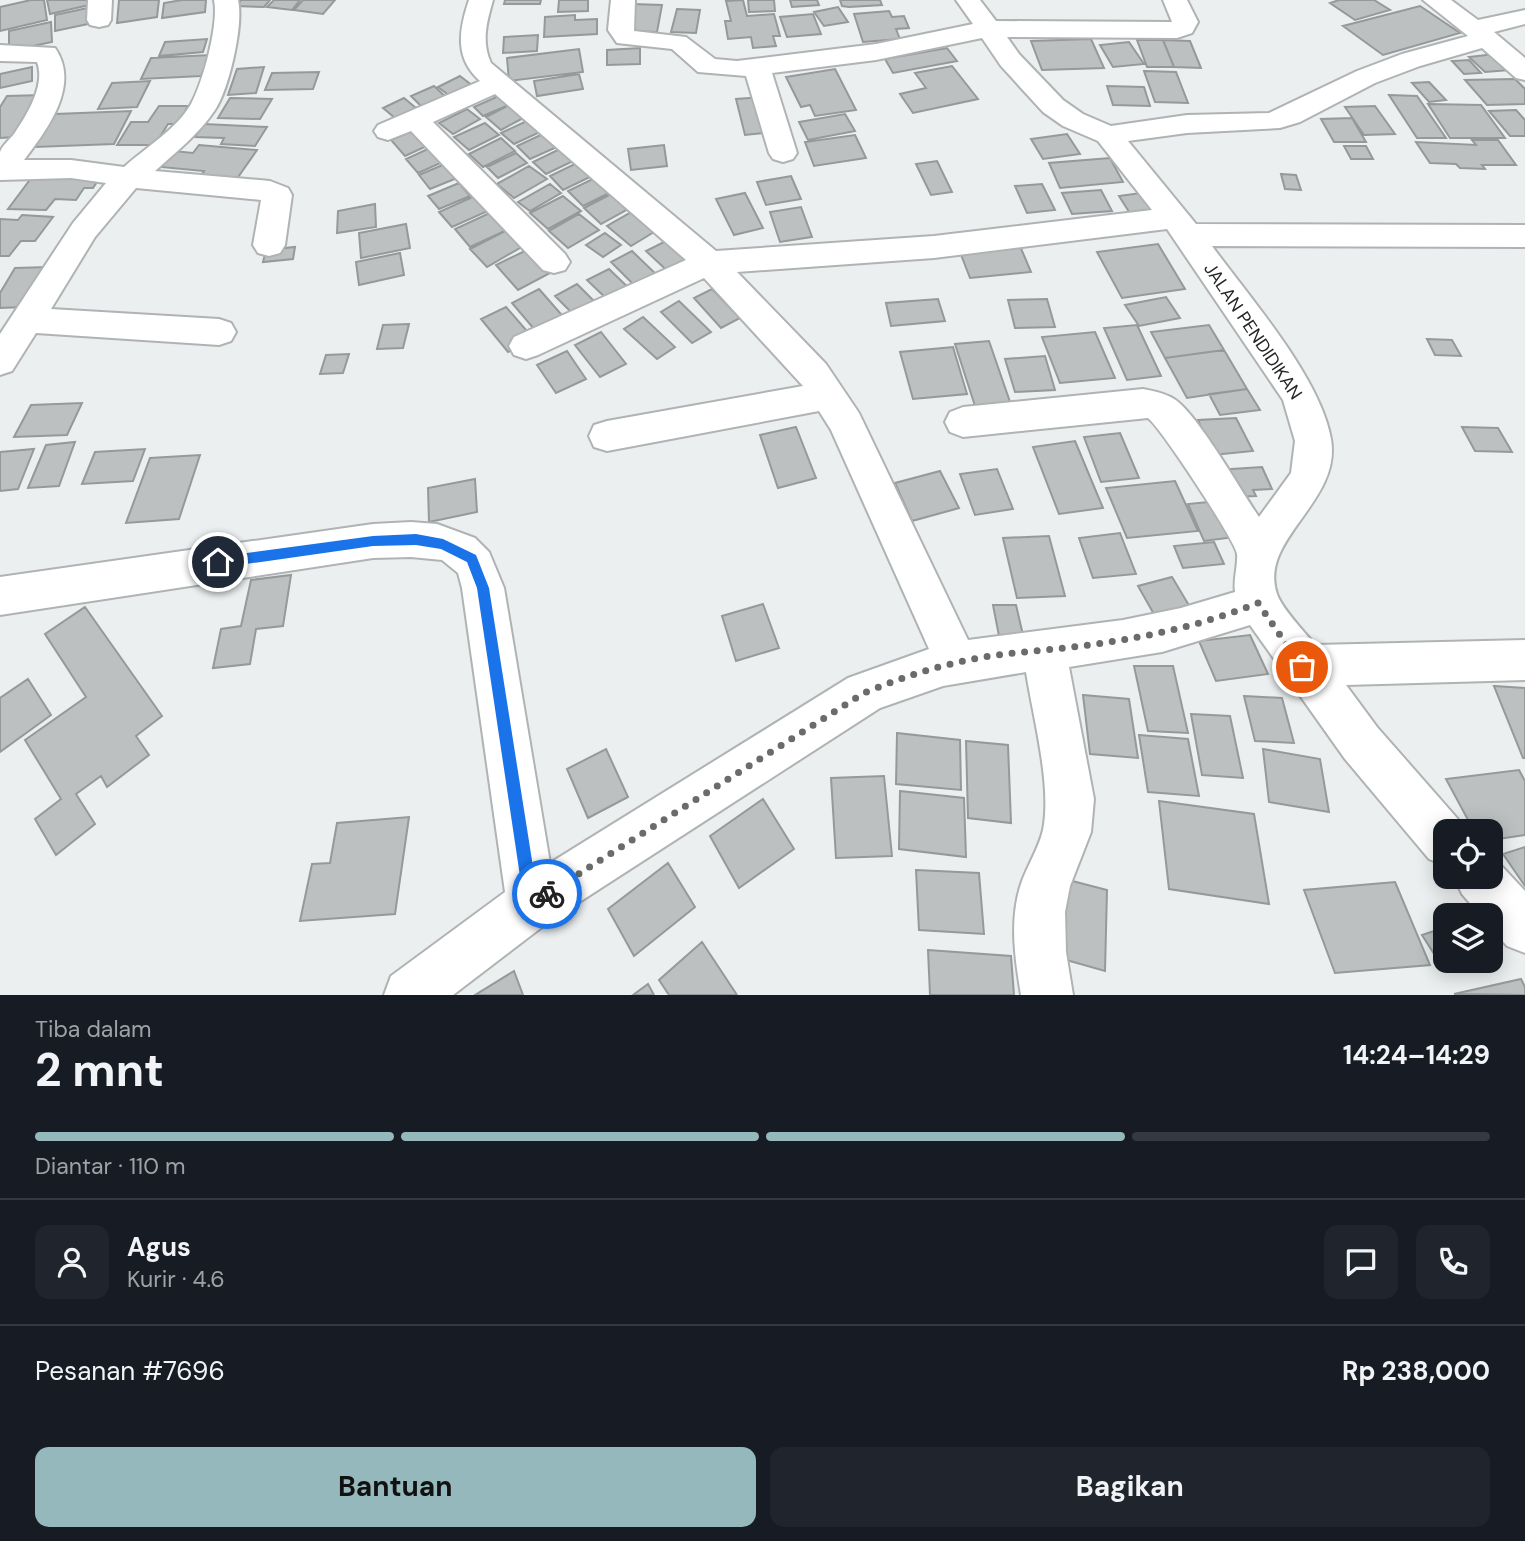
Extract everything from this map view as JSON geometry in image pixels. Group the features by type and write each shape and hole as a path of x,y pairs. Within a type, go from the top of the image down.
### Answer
{"street":[{"path":"0,362 84,230 130,177 185,129 204,106 222,51 229,14 226,0"},
{"path":"481,0 471,36 472,54 480,67 709,263 791,348 828,395 846,423 957,662"},
{"path":"623,0 621,30 626,38 682,44 713,68 757,67 876,52 977,14 1177,30 1183,28 1185,22 1175,0"},
{"path":"1434,0 1525,72"},
{"name":"JALAN PENDIDIKAN","path":"977,14 1010,60 1053,106 1073,120 1108,135 1182,226 1293,384 1301,400 1313,441 1310,477 1258,550 1254,581 1258,603"},
{"path":"1108,135 1187,124 1270,122 1290,116 1377,72 1525,18"},
{"path":"0,53 46,54 51,60 53,85 30,131 1,171"},
{"path":"757,67 783,153"},
{"path":"496,83 402,125 554,262"},
{"path":"1,171 71,169 275,192 276,208 269,245"},
{"path":"526,346 709,263 1182,226 1525,236"},
{"path":"27,320 219,332"},
{"path":"607,436 828,395"},
{"path":"963,422 1143,403 1159,407 1184,434 1258,550"},
{"path":"0,596 373,541 416,540 443,544 461,551 472,559 483,588 532,903"},
{"path":"410,995 532,903 864,693 902,677 957,662 1045,651 1185,627 1211,621 1258,603 1302,667 1361,743 1433,827"},
{"path":"1045,651 1069,799 1067,832 1045,886 1040,912 1040,952 1048,995"},
{"path":"1302,667 1525,660"},
{"path":"1490,889 1525,928"}],"building":[{"path":"44,0 47,20 0,31 0,7"},
{"path":"47,0 88,0 89,5 50,14"},
{"path":"119,0 159,0 157,17 117,23"},
{"path":"206,0 205,12 162,18 164,3"},
{"path":"241,0 270,0 264,7 236,6"},
{"path":"274,0 300,0 292,10 267,7"},
{"path":"303,0 335,0 323,14 294,10"},
{"path":"505,0 541,0 540,4 504,4"},
{"path":"559,0 588,0 588,11 558,12"},
{"path":"743,0 747,16 774,14 780,36 773,36 776,46 753,48 751,37 728,39 725,21 731,21 726,1"},
{"path":"748,0 774,0 775,11 749,12"},
{"path":"790,0 817,0 819,5 792,7"},
{"path":"840,0 880,0 882,5 849,7 842,6"},
{"path":"1339,0 1374,0 1390,10 1355,20 1330,3"},
{"path":"632,4 662,5 657,32 626,31"},
{"path":"1420,6 1460,33 1383,55 1343,26"},
{"path":"92,7 93,23 55,31 55,15"},
{"path":"838,7 848,22 824,26 814,12"},
{"path":"677,9 700,10 696,33 671,32"},
{"path":"889,11 892,17 904,16 909,28 896,29 900,39 863,42 854,14"},
{"path":"813,14 821,34 787,37 780,17"},
{"path":"575,15 575,20 597,19 597,34 544,37 545,17"},
{"path":"51,22 52,42 9,51 9,31"},
{"path":"538,35 537,51 503,53 504,37"},
{"path":"207,39 203,52 159,56 165,42"},
{"path":"1091,39 1104,68 1042,70 1031,41"},
{"path":"1137,40 1163,40 1174,67 1147,67"},
{"path":"1163,40 1190,41 1201,68 1174,67"},
{"path":"1129,42 1144,64 1113,67 1100,45"},
{"path":"640,48 640,64 607,65 607,50"},
{"path":"947,48 957,61 893,73 885,59"},
{"path":"579,49 583,72 509,81 507,58"},
{"path":"1495,54 1511,70 1485,72 1469,57"},
{"path":"210,55 201,76 141,79 151,58"},
{"path":"1469,60 1481,73 1464,74 1452,61"},
{"path":"952,66 978,99 913,113 900,94 926,88 915,73"},
{"path":"32,67 32,81 0,88 0,74"},
{"path":"264,67 256,93 228,95 237,69"},
{"path":"835,69 856,110 815,116 810,105 801,107 786,77"},
{"path":"1144,71 1176,72 1188,103 1155,102"},
{"path":"319,72 313,89 265,90 272,73"},
{"path":"579,74 583,89 537,96 534,81"},
{"path":"460,76 477,89 455,100 438,87"},
{"path":"1515,79 1525,89 1525,104 1487,105 1465,80"},
{"path":"150,81 137,107 98,109 112,83"},
{"path":"1429,82 1446,100 1429,102 1412,83"},
{"path":"434,86 449,100 426,111 411,96"},
{"path":"1107,86 1144,87 1150,106 1113,105"},
{"path":"43,95 15,137 0,138 0,107 7,96"},
{"path":"501,95 511,104 483,116 474,107"},
{"path":"1389,95 1417,96 1446,138 1417,138"},
{"path":"764,97 773,132 745,135 736,99"},
{"path":"230,98 272,99 260,119 218,118"},
{"path":"404,98 422,113 401,123 383,108"},
{"path":"511,104 527,116 501,130 486,117"},
{"path":"1428,104 1481,105 1505,138 1450,138"},
{"path":"159,106 188,106 178,124 168,124 155,145 117,145 131,122 148,122"},
{"path":"1375,106 1395,134 1364,135 1345,107"},
{"path":"467,109 480,119 453,134 439,123"},
{"path":"1516,110 1525,120 1525,136 1510,136 1489,111"},
{"path":"131,111 114,144 35,147 55,114"},
{"path":"845,114 855,131 808,140 799,122"},
{"path":"1352,118 1366,142 1334,142 1321,119"},
{"path":"527,121 540,132 514,144 501,133"},
{"path":"485,123 499,135 469,150 454,137"},
{"path":"204,124 267,127 255,146 221,144 224,138 195,137"},
{"path":"415,130 429,145 405,156 391,140"},
{"path":"545,133 559,146 530,159 517,146"},
{"path":"1067,134 1080,154 1043,159 1031,139"},
{"path":"855,135 866,158 814,166 805,142"},
{"path":"501,138 515,151 483,167 469,154"},
{"path":"1472,140 1498,140 1516,165 1482,165 1485,169 1430,163 1416,142 1476,145"},
{"path":"199,145 257,150 234,183 198,180 204,171 161,167 174,151 193,153"},
{"path":"664,145 667,166 631,170 628,149"},
{"path":"1344,146 1366,146 1373,159 1351,159"},
{"path":"432,147 445,161 418,173 406,159"},
{"path":"560,149 573,161 546,174 533,162"},
{"path":"516,153 527,163 498,178 487,167"},
{"path":"1110,158 1123,182 1060,188 1049,163"},
{"path":"937,161 952,192 931,195 916,164"},
{"path":"577,163 590,177 563,190 550,176"},
{"path":"445,164 457,178 430,189 419,175"},
{"path":"529,166 547,179 514,198 497,184"},
{"path":"1281,174 1296,175 1301,190 1285,189"},
{"path":"791,176 801,199 766,205 757,182"},
{"path":"32,177 99,179 93,188 84,188 76,200 55,199 46,210 8,209"},
{"path":"595,178 611,192 583,206 568,191"},
{"path":"459,183 470,196 439,209 428,196"},
{"path":"550,184 561,193 530,211 518,202"},
{"path":"1042,184 1055,210 1027,213 1015,186"},
{"path":"1101,190 1112,211 1072,214 1062,193"},
{"path":"745,193 763,228 734,235 716,199"},
{"path":"1141,193 1154,211 1131,215 1119,196"},
{"path":"611,194 628,209 601,224 584,208"},
{"path":"477,195 490,210 452,227 439,212"},
{"path":"563,196 581,211 548,229 530,213"},
{"path":"375,204 376,227 337,233 338,211"},
{"path":"801,207 812,237 780,242 770,212"},
{"path":"635,210 659,229 631,246 607,226"},
{"path":"494,211 509,229 470,247 455,229"},
{"path":"579,214 599,230 568,248 549,231"},
{"path":"22,215 53,217 35,241 21,241 9,256 0,256 0,219 18,220"},
{"path":"406,224 410,248 361,258 359,233"},
{"path":"509,229 525,245 487,267 470,249"},
{"path":"605,233 621,245 603,257 586,245"},
{"path":"666,241 695,267 675,278 646,251"},
{"path":"1158,244 1185,289 1122,298 1097,252"},
{"path":"1020,246 1031,272 970,278 960,252"},
{"path":"295,247 293,259 263,262 266,250"},
{"path":"527,250 550,273 518,290 496,265"},
{"path":"632,251 661,279 640,291 611,262"},
{"path":"400,253 404,275 359,285 356,262"},
{"path":"48,267 24,307 0,308 0,293 15,268"},
{"path":"609,269 633,292 612,304 587,280"},
{"path":"577,284 602,309 580,321 555,296"},
{"path":"539,289 567,321 540,336 512,303"},
{"path":"712,289 740,318 721,328 694,298"},
{"path":"1166,297 1180,318 1139,326 1125,305"},
{"path":"938,299 945,321 891,326 886,303"},
{"path":"1047,299 1055,327 1015,328 1008,300"},
{"path":"679,301 711,332 692,343 661,312"},
{"path":"506,307 533,338 508,352 481,319"},
{"path":"643,317 675,347 657,359 624,329"},
{"path":"409,324 403,348 377,349 383,325"},
{"path":"1137,325 1161,376 1127,380 1104,328"},
{"path":"1209,325 1224,350 1165,358 1151,332"},
{"path":"601,332 626,364 600,377 575,345"},
{"path":"1095,332 1115,378 1060,383 1042,337"},
{"path":"1427,339 1452,340 1461,356 1435,355"},
{"path":"989,341 1010,402 975,406 955,344"},
{"path":"953,347 967,394 913,399 900,352"},
{"path":"1224,350 1247,389 1187,398 1165,358"},
{"path":"567,351 586,379 556,393 537,365"},
{"path":"349,354 343,373 320,374 326,355"},
{"path":"1045,356 1055,390 1015,392 1005,359"},
{"path":"1247,389 1260,410 1220,415 1209,394"},
{"path":"82,403 67,435 14,437 31,405"},
{"path":"1236,418 1253,451 1213,455 1198,420"},
{"path":"796,427 816,478 778,488 760,435"},
{"path":"1462,427 1498,428 1512,452 1475,451"},
{"path":"1120,433 1139,478 1101,482 1084,437"},
{"path":"1075,441 1103,508 1059,514 1033,447"},
{"path":"75,442 59,486 28,488 46,445"},
{"path":"34,449 18,489 0,491 0,452"},
{"path":"145,449 133,481 82,484 95,452"},
{"path":"200,455 179,519 126,523 150,458"},
{"path":"1262,467 1272,489 1253,490 1256,496 1229,497 1217,470"},
{"path":"997,469 1013,509 975,515 960,474"},
{"path":"940,471 959,508 912,521 895,483"},
{"path":"475,479 477,512 429,522 428,488"},
{"path":"1175,481 1198,531 1127,538 1106,488"},
{"path":"1218,501 1235,537 1204,541 1188,504"},
{"path":"1120,533 1136,574 1093,578 1079,538"},
{"path":"1049,536 1065,596 1017,598 1003,538"},
{"path":"1214,542 1224,564 1183,568 1174,546"},
{"path":"291,575 283,626 256,629 250,664 213,668 221,629 241,626 251,580"},
{"path":"1172,577 1190,607 1155,616 1138,586"},
{"path":"763,604 779,648 736,661 722,616"},
{"path":"993,605 1016,605 1023,635 999,636"},
{"path":"85,607 162,716 136,736 149,755 107,787 101,776 76,794 95,824 56,855 35,819 61,799 25,740 86,697 45,634"},
{"path":"1250,635 1268,674 1216,681 1199,641"},
{"path":"1134,666 1173,666 1188,733 1148,731"},
{"path":"28,679 51,715 0,752 0,698"},
{"path":"1494,686 1525,688 1525,758 1523,758"},
{"path":"1083,695 1129,699 1138,758 1090,754"},
{"path":"1244,696 1282,698 1294,743 1255,741"},
{"path":"1191,714 1230,716 1243,778 1202,775"},
{"path":"897,733 960,740 961,790 896,784"},
{"path":"1139,735 1188,739 1199,796 1148,792"},
{"path":"966,741 1008,745 1011,823 968,818"},
{"path":"606,749 628,797 588,818 567,769"},
{"path":"1263,749 1320,759 1329,812 1269,802"},
{"path":"1519,770 1525,781 1525,835 1503,838 1503,819 1468,819 1446,779"},
{"path":"884,776 892,856 836,858 831,778"},
{"path":"900,791 964,798 966,857 899,849"},
{"path":"763,799 794,849 739,888 710,836"},
{"path":"1159,801 1254,814 1269,904 1169,889"},
{"path":"409,817 395,914 300,921 312,864 330,863 337,823"},
{"path":"1525,847 1525,886 1503,854"},
{"path":"668,863 695,907 634,956 608,909"},
{"path":"916,870 979,873 984,934 919,930"},
{"path":"1057,877 1107,890 1105,971 1052,956"},
{"path":"1395,882 1430,965 1335,973 1304,890"},
{"path":"1433,931 1433,952 1422,935"},
{"path":"702,942 737,995 669,995 659,980"},
{"path":"928,950 1011,956 1014,995 930,995"},
{"path":"514,971 523,995 475,995"},
{"path":"1521,979 1525,995 1454,994"},
{"path":"648,984 654,995 633,995"}],"way so far":[{"path":"547,894 745,771 864,693 902,677 957,662 1105,643 1172,630 1211,621 1258,603 1302,667"}],"route":[{"path":"218,562 373,541 416,540 443,544 472,559 483,588 532,903 547,894"}]}
